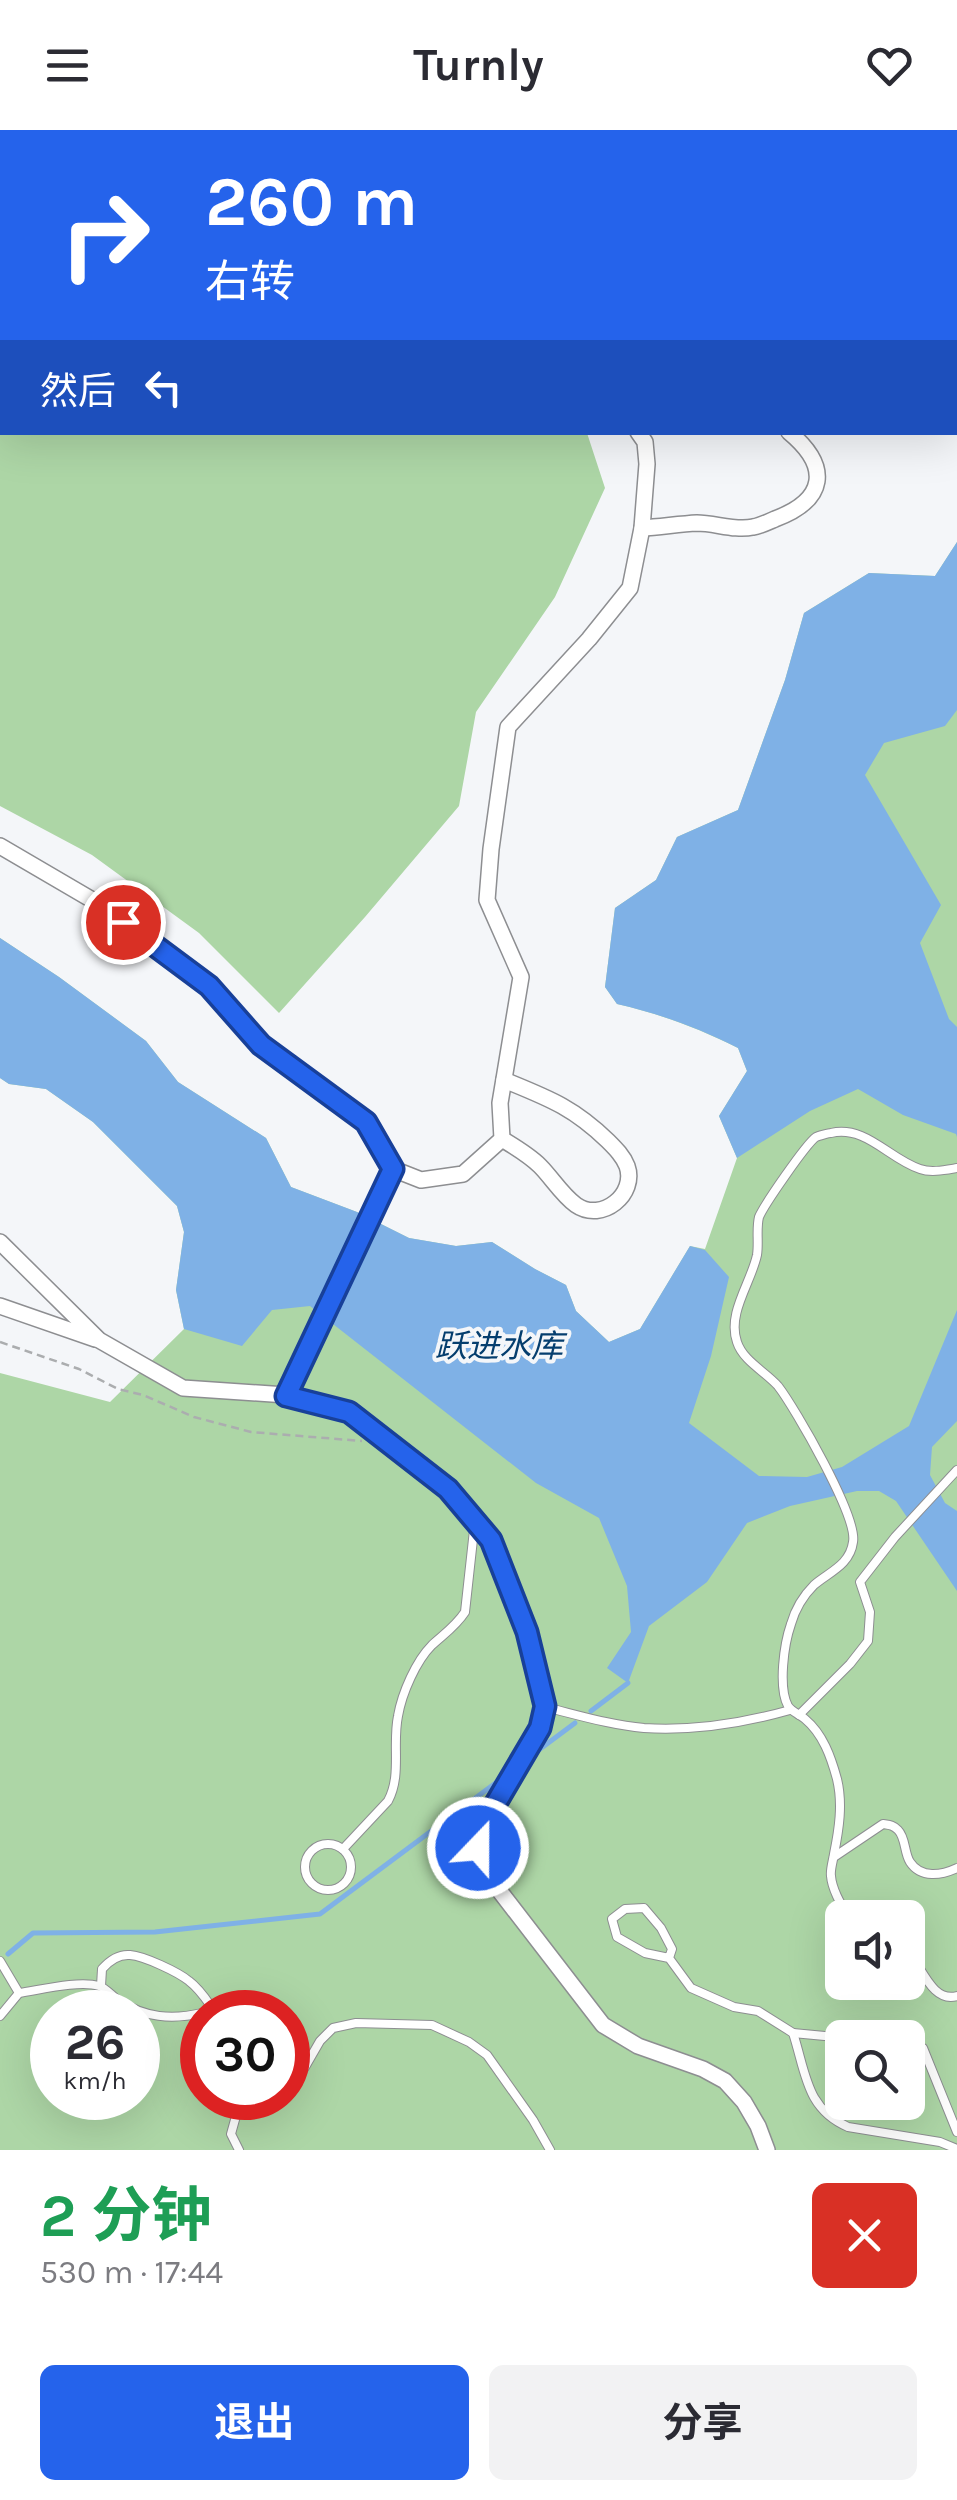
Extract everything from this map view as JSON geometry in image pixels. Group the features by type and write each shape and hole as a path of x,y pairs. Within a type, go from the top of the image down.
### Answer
{"street":[{"path":"502,1139 500,1103 521,977 488,900 508,726 630,588 642,528 648,464 640,435"},
{"path":"642,528 700,523 753,527 791,513 810,499 818,485 815,463 792,435"},
{"path":"0,846 94,901 209,986 261,1045 366,1122 393,1169 422,1180 462,1174 502,1139"},
{"path":"502,1139 536,1162 577,1206 595,1212 613,1206 627,1186 628,1168 620,1152 586,1120 554,1100 504,1080"},
{"path":"286,1396 393,1169"},
{"path":"0,1242 99,1340"},
{"path":"0,1306 99,1340 183,1388 286,1396 349,1412 448,1489 491,1540 527,1632 545,1706 540,1728 486,1820 480,1834 479,1860 603,2024 638,2046 703,2068 725,2081 744,2102 767,2150"}],"lane":[{"path":"790,1710 783,1692 786,1643 792,1620 815,1584 843,1563 854,1541 851,1525 816,1445 777,1385 737,1343 734,1322 757,1255 759,1218 800,1154 815,1138 828,1133 858,1134 923,1171 957,1168"},
{"path":"800,1715 868,1641 870,1612 860,1582 955,1471"},
{"path":"343,1849 393,1793 398,1714 421,1659 458,1624 465,1612 475,1521"},
{"path":"545,1706 592,1720 645,1728 702,1726 790,1710 800,1715 816,1730 830,1756 838,1786 840,1819 830,1877 839,1900"},
{"path":"834,1857 883,1824 894,1826 901,1833 910,1862 919,1872 943,1874 957,1868"},
{"path":"321,1844 343,1849 350,1862 344,1883 323,1890 310,1882 305,1868 309,1853 321,1844"},
{"path":"669,1958 672,1949 644,1908 625,1909 612,1920 618,1937 645,1954 669,1958 691,1988 734,2007 758,2010 793,2032 825,2036"},
{"path":"101,1986 102,1969 111,1960 131,1955 189,1980 199,1990"},
{"path":"0,1961 19,1993"},
{"path":"925,1975 943,1998 957,1996"},
{"path":"0,2016 19,1993 81,1985 101,1986 120,2002 153,2017 180,2018"},
{"path":"310,2058 332,2028 356,2023 432,2026 469,2042 487,2055 550,2150"},
{"path":"793,2032 814,2100 835,2122 848,2128 940,2142 957,2150"},
{"path":"925,2053 957,2132"},
{"path":"234,2120 232,2134 240,2150"}],"path":[{"path":"0,1342 80,1369 118,1389 143,1395 194,1417 251,1432 388,1443"}],"green space":[{"path":"0,435 588,435 605,488 555,597 476,712 459,806 279,1013 199,933 92,855 0,806"},
{"path":"957,542 957,2150 0,2150 0,1373 110,1402 184,1329 176,1290 184,1232 177,1206 93,1122 46,1089 9,1084 0,1078 0,938 146,1041 178,1082 266,1138 291,1187 357,1212 409,1238 456,1246 492,1242 566,1285 576,1311 609,1342 640,1329 690,1246 705,1249 737,1158 719,1116 747,1071 738,1048 679,1022 617,1004 605,987 615,908 656,880 677,837 738,810 785,680 804,613 869,573 935,576"}],"water":[{"path":"957,542 957,710 945,726 884,743 865,775 941,905 920,943 949,1019 957,1027 957,1137 903,1115 858,1089 810,1111 737,1158 719,1116 747,1071 738,1048 679,1022 617,1004 605,987 615,908 656,880 677,837 738,810 785,680 804,613 869,573 935,576"},
{"name":"跃进水库","path":"0,938 146,1041 178,1082 266,1138 291,1187 357,1212 409,1238 456,1246 492,1242 566,1285 576,1311 609,1342 640,1329 690,1246 705,1250 729,1277 711,1356 689,1423 759,1476 807,1477 842,1467 909,1426 957,1310 957,1421 932,1447 930,1475 945,1503 957,1511 957,1591 896,1501 879,1491 857,1491 790,1506 747,1523 707,1582 649,1626 628,1683 607,1668 631,1632 627,1586 599,1518 536,1483 310,1306 272,1310 242,1346 184,1329 176,1290 184,1232 177,1206 93,1122 46,1089 9,1084 0,1078"}],"waterway":[{"path":"591,1711 628,1683"},
{"path":"532,1755 575,1723"},
{"path":"8,1954 33,1933 155,1932 320,1914 509,1773"}],"route":[{"path":"123,922 209,986 261,1045 366,1122 393,1169 286,1396 349,1412 448,1489 491,1540 527,1632 545,1706 540,1728 486,1820 478,1848"}]}
